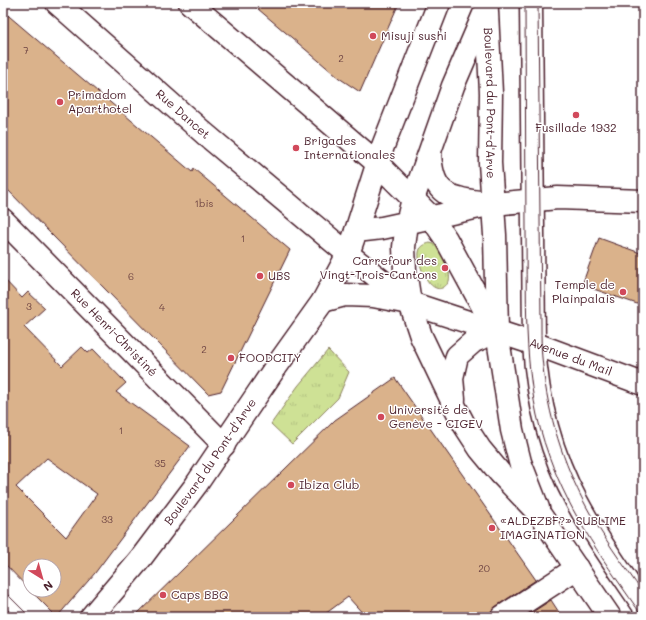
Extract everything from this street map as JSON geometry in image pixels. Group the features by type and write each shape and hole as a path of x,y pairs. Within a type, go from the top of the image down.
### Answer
{"main road":[{"name":"Rue Dancet","path":"57,3 205,134 311,224"},
{"path":"190,3 377,163 431,217 446,239 497,332"},
{"path":"348,254 377,163 439,3"},
{"path":"531,3 534,344 542,409 555,452 576,501 596,536 643,605"},
{"path":"487,5 457,75 413,198 406,223 404,247 405,270 410,304 421,336 465,426 480,449 500,473 541,516 610,617"},
{"name":"Boulevard du Pont-d'Arve","path":"487,5 491,93 490,163 493,204"},
{"path":"430,149 433,178 439,189 451,197 467,201 493,204"},
{"path":"311,224 333,231 356,231 382,228 493,204 558,198 643,201"},
{"path":"493,204 497,332 510,416 520,462 541,516"},
{"name":"Rue Henri-Christiné","path":"3,220 224,445"},
{"path":"311,224 410,304"},
{"name":"Boulevard du Pont-d'Arve","path":"91,617 141,558 196,485 323,301 348,254"},
{"name":"Avenue du Mail","path":"323,301 345,295 373,296 410,304 534,344 643,384"},
{"path":"455,407 452,378 457,356 474,341 497,332"},
{"path":"502,617 576,568"}],"green space":[{"path":"430,243 438,246 443,253 449,270 448,283 442,288 436,288 431,284 422,270 419,254 420,249"},
{"path":"328,350 349,372 338,398 292,444 271,424 298,386"}],"building":[{"path":"251,3 399,3 360,92 339,78"},
{"path":"3,11 192,172 194,169 290,250 221,391 208,394 3,185"},
{"name":"Temple de Plainpalais","path":"599,238 643,254 643,306 582,285"},
{"path":"3,278 22,298 28,292 45,308 24,327 62,366 82,347 88,353 93,349 126,383 116,392 190,446 95,573 57,617 38,598 62,598 62,558 22,558 22,582 3,562","holes":["47,458 97,494 66,537 16,487"]},
{"path":"395,378 536,580 495,607 491,611 490,617 366,617 348,597 321,617 134,617 335,420"},
{"path":"551,600 562,617 525,617"}],"tram line":[{"path":"525,3 527,317 530,373 534,401 540,429 549,456 568,499 590,540 643,617"},
{"path":"538,3 541,340 545,385 558,438 570,473 578,490 599,528 643,593"},
{"path":"3,590 30,617"},
{"path":"3,605 15,617"}],"place":[{"name":"Misuji sushi","path":"373,36"},
{"name":"Primadom Aparthotel","path":"60,102"},
{"name":"Fusillade 1932","path":"576,115"},
{"name":"Brigades Internationales","path":"296,148"},
{"name":"Carrefour des Vingt-Trois-Cantons","path":"445,268"},
{"name":"UBS","path":"260,276"},
{"name":"Temple de Plainpalais","path":"623,292"},
{"name":"FOODCITY","path":"231,358"},
{"name":"Université de Genève - CIGEV","path":"381,417"},
{"name":"Ibiza Club","path":"291,485"},
{"name":"«ALDEZBF?» SUBLIME IMAGINATION","path":"492,528"},
{"name":"Caps BBQ","path":"163,595"}]}
